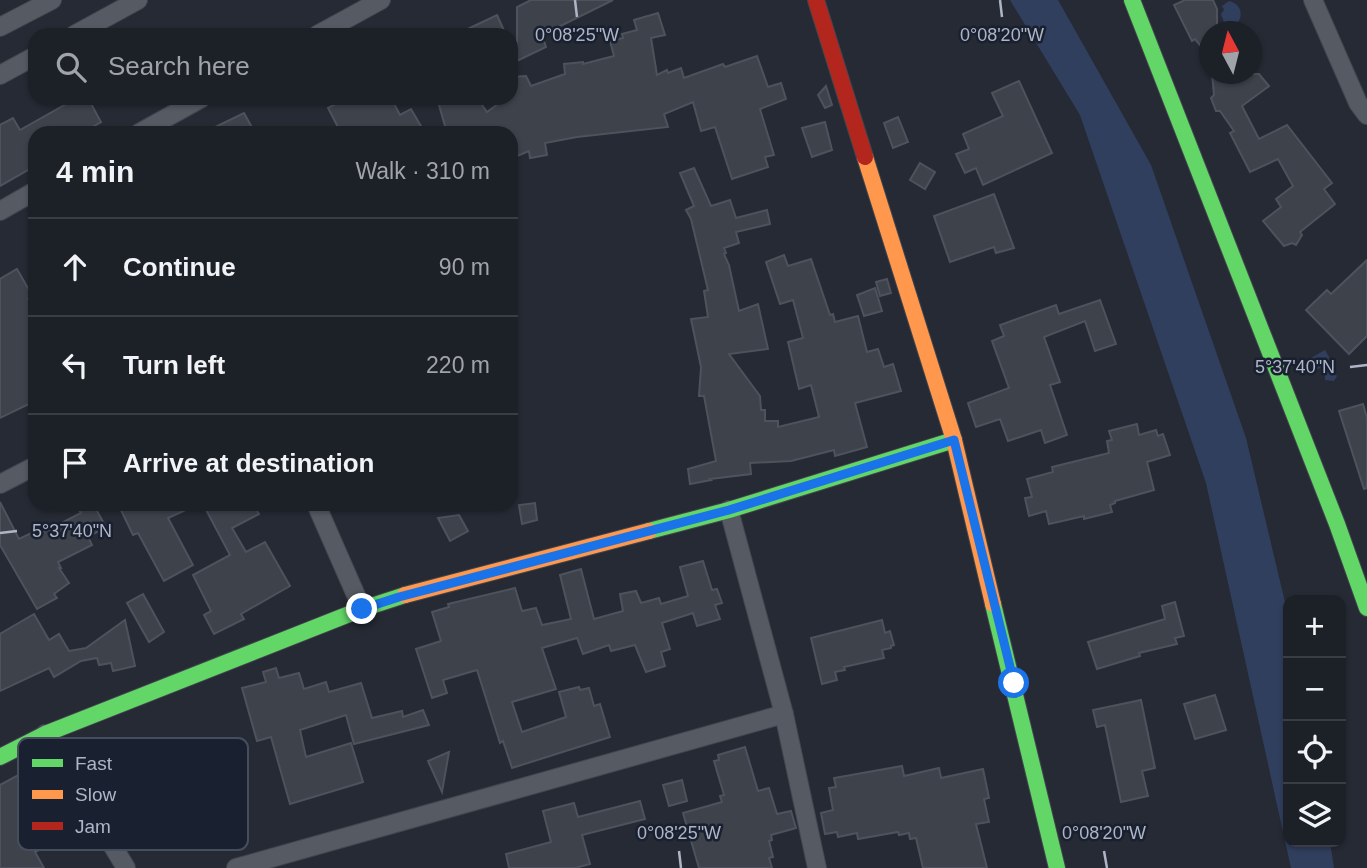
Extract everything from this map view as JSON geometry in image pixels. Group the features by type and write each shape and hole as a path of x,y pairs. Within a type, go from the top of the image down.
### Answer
{"street":[{"path":"0,27 52,0"},
{"path":"87,28 138,0"},
{"path":"330,28 381,0"},
{"path":"816,0 954,440 1057,868"},
{"path":"1132,0 1367,608"},
{"path":"1313,0 1358,103 1367,115"},
{"path":"0,75 28,60"},
{"path":"152,126 189,105"},
{"path":"0,211 28,195"},
{"path":"37,738 362,609 729,510 954,440"},
{"path":"0,484 28,470"},
{"path":"729,510 784,714 817,868"},
{"path":"319,511 362,609"},
{"path":"236,868 784,714"},
{"path":"45,734 47,738"},
{"path":"0,757 18,748"},
{"path":"115,850 126,868"}],"water":[{"path":"1010,0 1058,0 1151,165 1246,438 1283,595 1283,832 1206,483 1080,115"},
{"path":"1229,1 1237,5 1241,12 1238,21 1224,21 1222,6"},
{"path":"1325,350 1329,357 1328,364 1337,376 1334,381 1325,380 1325,372 1321,367 1317,370 1311,358"},
{"path":"1286,847 1331,847 1334,868 1291,868"}],"building":[{"path":"531,0 613,0 542,35 546,47 518,61 517,7"},
{"path":"1185,0 1213,0 1217,9 1217,21 1199,21 1199,44 1195,39 1192,41 1174,5"},
{"path":"658,13 665,35 651,38 657,75 681,68 684,78 723,64 725,67 757,56 768,87 781,83 786,99 760,109 774,155 765,157 768,167 732,179 715,127 701,131 693,102 664,114 668,127 545,143 547,155 530,158 529,151 518,156 518,126 445,126 439,105 482,105 487,112 496,105 518,105 518,77 526,76 531,86 565,74 564,64 583,64 614,56 610,41 623,38 622,34 637,30 634,20"},
{"path":"497,15 503,28 470,28"},
{"path":"1262,78 1269,86 1242,106 1259,139 1287,125 1332,183 1324,189 1335,204 1300,232 1302,235 1296,245 1292,243 1284,246 1263,221 1281,207 1276,199 1293,186 1278,159 1250,172 1230,133 1234,131 1220,111 1216,111 1211,98 1214,95 1213,84 1262,84"},
{"path":"1019,81 1052,153 983,185 976,168 965,173 956,154 969,149 963,134 1003,116 992,93"},
{"path":"826,86 832,105 825,108 818,95"},
{"path":"65,105 92,105 101,122 94,126 28,126 28,170 0,186 0,125 13,118 20,130"},
{"path":"334,105 395,105 400,115 411,109 421,126 337,126 328,108"},
{"path":"244,113 251,126 217,126"},
{"path":"898,117 908,142 893,148 884,123"},
{"path":"825,122 832,150 812,157 802,128"},
{"path":"920,163 935,172 925,189 910,180"},
{"path":"694,168 711,206 730,200 736,218 767,210 770,224 736,232 739,243 724,248 739,311 758,304 768,349 729,354 760,396 761,410 765,410 765,421 778,421 778,427 819,417 811,385 799,389 788,342 803,338 793,300 780,304 766,262 784,255 788,266 811,259 830,315 833,314 835,322 858,316 867,352 878,349 884,367 893,364 901,391 855,403 867,447 835,456 834,450 791,461 750,463 751,474 690,484 688,469 716,461 704,396 699,396 701,367 691,319 708,317 704,291 708,290 691,219 686,210 694,206 680,173"},
{"path":"994,194 1014,248 996,253 994,247 950,262 934,216"},
{"path":"1367,260 1367,336 1349,354 1306,310 1327,290 1331,294"},
{"path":"17,269 28,288 28,404 0,418 0,279"},
{"path":"887,279 891,293 880,296 876,282"},
{"path":"875,288 882,311 864,316 857,295"},
{"path":"1100,300 1116,344 1095,351 1085,321 1044,337 1060,382 1050,385 1067,435 1045,443 1041,430 1008,441 1000,419 976,427 968,403 1009,388 992,341 1004,336 1000,325 1056,305 1059,314"},
{"path":"1363,404 1367,418 1367,488 1364,489 1339,411"},
{"path":"1137,424 1139,435 1156,430 1158,436 1163,434 1170,455 1147,462 1154,490 1115,501 1110,505 1112,512 1084,519 1084,516 1049,524 1046,511 1029,516 1025,498 1032,497 1027,479 1053,472 1052,467 1109,453 1107,441 1112,440 1109,431"},
{"path":"0,502 19,539 42,528 44,532 81,513 80,511 97,511 106,527 88,537 92,545 58,562 69,583 54,594 57,598 37,609 0,545"},
{"path":"535,503 537,520 522,524 519,505"},
{"path":"121,511 184,511 168,518 193,565 164,581 138,533 133,535"},
{"path":"207,511 257,511 259,514 232,528 246,552 265,542 290,586 241,614 244,619 214,634 204,615 211,611 193,575 230,555"},
{"path":"459,515 468,531 450,541 438,518"},
{"path":"703,561 712,590 717,589 722,603 715,605 720,619 697,626 693,613 662,623 670,649 661,652 665,666 646,672 635,645 611,651 609,645 583,654 577,638 542,648 556,689 512,702 522,732 566,717 559,692 579,687 580,690 589,688 594,706 600,704 610,737 512,768 503,741 500,743 477,670 443,680 447,693 432,698 416,649 441,641 432,612 449,607 448,604 515,588 522,611 536,608 542,625 571,619 560,575 581,569 594,619 623,611 620,594 636,591 641,603 659,598 661,604 688,596 680,567"},
{"path":"143,594 164,632 149,642 127,603"},
{"path":"1175,602 1184,636 1175,638 1177,644 1139,653 1140,656 1097,669 1088,642 1165,619 1162,606"},
{"path":"34,614 49,640 59,634 69,651 86,648 125,620 135,666 113,671 111,663 99,665 97,658 81,661 54,677 49,668 0,691 0,634"},
{"path":"882,620 885,633 890,631 894,645 882,650 884,658 844,667 845,670 835,672 837,680 822,684 811,638"},
{"path":"276,668 279,678 299,673 304,689 326,682 329,692 361,683 372,718 402,711 403,717 423,710 429,725 354,744 346,715 300,730 306,757 351,743 363,782 290,804 271,737 257,741 242,688 266,682 263,672"},
{"path":"1215,695 1226,730 1195,739 1184,704"},
{"path":"1141,700 1155,768 1142,771 1148,796 1121,802 1105,725 1097,727 1093,710"},
{"path":"745,747 758,791 769,788 777,814 791,811 796,828 771,835 772,840 769,841 773,857 769,858 772,868 699,868 683,813 722,802 720,796 724,795 714,761 719,760 718,755"},
{"path":"449,752 442,792 428,761"},
{"path":"902,766 904,776 939,768 941,778 983,769 989,798 984,799 989,822 976,824 987,868 923,868 916,838 910,839 909,833 899,835 898,832 858,839 857,833 838,837 837,832 825,834 821,813 833,810 829,788 836,787 834,778"},
{"path":"18,775 18,850 39,850 35,852 44,868 0,868 0,785"},
{"path":"682,780 687,801 669,806 663,785"},
{"path":"640,801 645,819 582,835 590,864 575,868 509,868 506,854 551,842 543,811 574,803 578,817"}],"traffic: fast":[{"path":"1132,0 1337,524 1367,608"},
{"path":"649,531 729,510 954,440"},
{"path":"37,738 362,609 405,595"},
{"path":"993,604 1057,868"},
{"path":"0,757 18,748"}],"traffic: slow":[{"path":"865,157 954,440 993,604"},
{"path":"405,595 649,531"}],"traffic: jam":[{"path":"816,0 865,157"}],"route":[{"path":"362,609 729,510 954,440 1014,683"}]}
